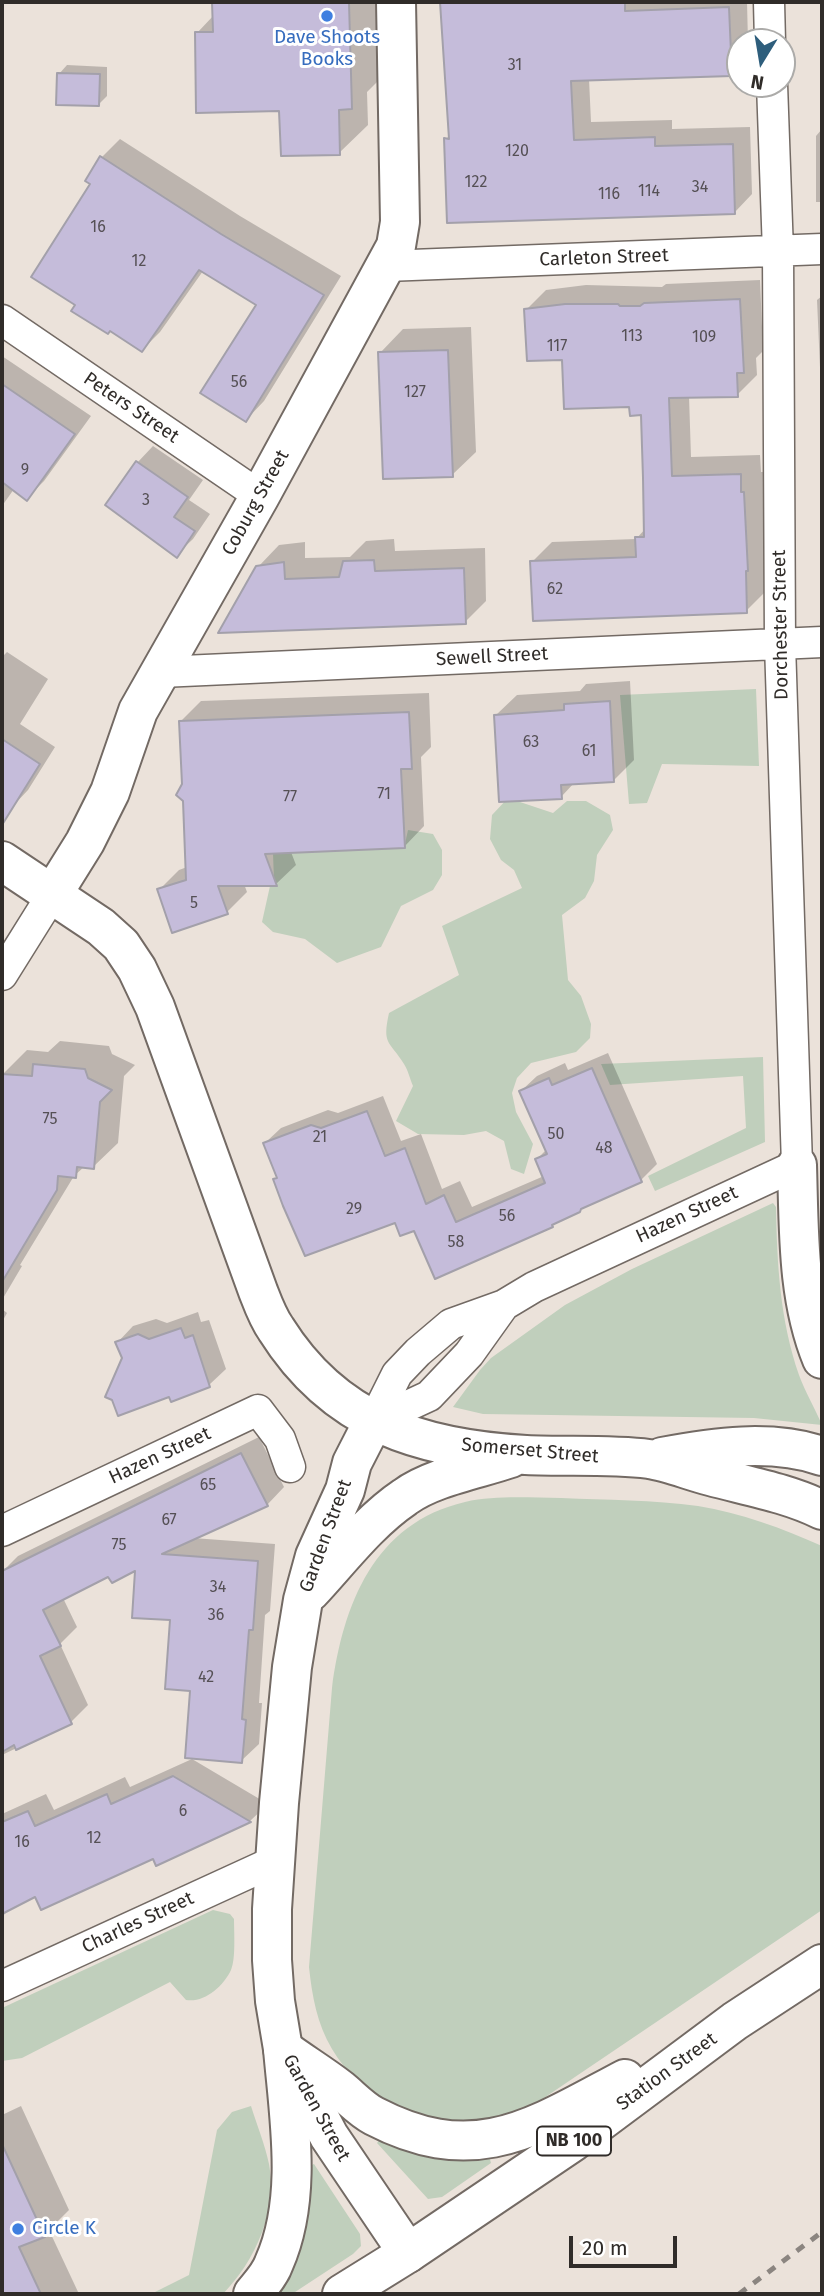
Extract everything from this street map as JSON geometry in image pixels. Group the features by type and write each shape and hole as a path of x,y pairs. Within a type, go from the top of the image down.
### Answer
{"main road":[{"name":"Coburg Street","path":"51,895 92,829 110,792 138,711 260,496 396,246 400,222 396,2"},
{"path":"2,862 101,927 121,945 137,969 155,1007 258,1291 274,1327 295,1357 322,1385 345,1405 373,1422"},
{"path":"797,1165 799,1250 804,1292 822,1359"},
{"name":"Somerset Street","path":"373,1422 427,1440 464,1447 523,1455 649,1460 762,1490 822,1510"},
{"name":"Garden Street","path":"373,1422 352,1463 345,1490 315,1556 303,1600 291,1678 275,1861 272,1960 283,2049 329,2136 408,2253"},
{"name":"Somerset Street","path":"649,1460 705,1449 769,1447 822,1456"},
{"path":"303,1600 376,1521 407,1495 439,1481 523,1455"},
{"name":"Station Street","path":"408,2253 574,2141 735,2021 822,1964"},
{"path":"283,2049 372,2115 415,2133 435,2138 473,2141 533,2128 735,2021"},
{"path":"253,2294 273,2267 288,2220 290,2136 283,2049"},
{"name":"NB 100","path":"342,2294 408,2253"}],"street":[{"path":"769,2 770,28"},
{"name":"Dorchester Street","path":"772,98 778,252 780,644 797,1165"},
{"name":"Carleton Street","path":"386,266 822,250"},
{"name":"Peters Street","path":"2,320 260,496"},
{"name":"Sewell Street","path":"162,672 822,642"},
{"name":"Coburg Street","path":"2,975 51,895"},
{"name":"Hazen Street","path":"373,1422 429,1396 469,1354 504,1305 534,1287 797,1165"},
{"name":"Hazen Street","path":"2,1531 258,1410 280,1439 290,1467"},
{"name":"Charles Street","path":"2,1986 275,1861"}],"green space":[{"path":"756,689 759,766 662,764 647,803 629,804 620,695"},
{"path":"508,798 553,813 567,801 586,801 610,815 613,830 597,855 594,881 585,898 562,915 568,980 581,996 591,1024 590,1038 576,1052 531,1063 517,1078 512,1093 516,1112 533,1144 524,1174 511,1169 504,1141 486,1131 464,1135 418,1134 396,1121 413,1086 405,1066 388,1042 386,1031 389,1013 459,975 442,926 522,888 514,870 501,860 490,839 492,815"},
{"path":"408,830 433,834 442,850 442,875 433,890 401,906 381,947 337,963 305,939 273,932 262,922 270,886 274,881 273,854 404,848"},
{"path":"763,1057 765,1142 655,1191 648,1176 746,1128 743,1076 610,1085 601,1064"},
{"path":"773,1203 776,1207 779,1271 788,1334 799,1375 822,1425 754,1418 483,1414 453,1407 491,1358 565,1305 632,1269"},
{"path":"501,1498 561,1498 698,1506 761,1522 822,1546 822,1910 538,2102 511,2114 482,2120 453,2121 424,2117 397,2107 372,2093 350,2074 327,2039 314,1999 309,1967 332,1688 337,1657 355,1598 368,1572 386,1548 407,1528 434,1513 465,1502"},
{"path":"213,1910 230,1914 234,1919 234,1959 231,1970 212,1993 200,1999 186,2000 170,1982 22,2058 2,2061 2,2008"},
{"path":"251,2106 269,2164 271,2182 267,2217 254,2251 235,2281 223,2294 151,2294 189,2275 217,2130 232,2112"},
{"path":"381,2138 489,2156 491,2163 442,2197 428,2199 377,2143"},
{"path":"314,2164 360,2234 361,2246 292,2294 276,2294 302,2233 308,2202 308,2167"}],"building":[{"path":"212,2 349,2 352,109 339,110 340,155 281,156 279,111 196,113 195,32 213,32"},
{"path":"440,2 625,2 625,11 729,7 726,76 571,81 574,140 655,137 655,146 733,144 735,214 447,223 444,138 449,139"},
{"path":"57,73 100,74 99,106 56,105"},
{"path":"100,156 221,234 324,295 246,422 200,393 256,305 199,270 142,352 110,331 108,334 71,311 75,305 31,277 90,184 85,181"},
{"path":"740,299 744,373 737,373 738,397 669,398 672,476 741,474 748,571 747,613 533,621 530,561 636,557 635,537 644,537 643,478 641,415 630,416 629,407 564,409 562,360 527,361 524,309 565,304 640,306 644,303"},
{"path":"448,350 453,477 383,479 378,352"},
{"path":"2,384 75,434 27,501 2,482"},
{"path":"136,461 188,497 174,517 195,531 177,558 105,505"},
{"path":"374,560 375,571 464,568 466,624 218,633 256,566 284,562 285,579 339,577 343,561"},
{"path":"610,701 614,782 561,785 562,799 499,802 494,715 564,710 564,704"},
{"path":"409,712 412,769 401,769 405,848 265,854 277,886 218,886 228,914 172,933 157,889 186,880 183,801 176,795 182,784 179,721"},
{"path":"2,739 40,764 2,825"},
{"path":"33,1064 85,1069 88,1078 112,1090 100,1102 94,1169 77,1167 76,1178 58,1176 57,1190 2,1282 2,1074 32,1076"},
{"path":"592,1068 642,1182 581,1209 580,1212 552,1225 553,1227 435,1279 414,1231 400,1236 395,1223 305,1256 283,1206 273,1179 277,1178 263,1143 311,1125 321,1128 367,1111 385,1156 405,1148 426,1204 444,1195 456,1222 545,1183 535,1159 547,1154 519,1091 549,1078 552,1085"},
{"path":"181,1328 185,1338 193,1335 210,1387 171,1402 169,1397 118,1416 112,1400 105,1397 122,1358 115,1342 138,1334 149,1339"},
{"path":"241,1453 268,1506 162,1554 258,1561 253,1630 249,1630 242,1719 246,1720 242,1763 185,1758 190,1691 165,1689 170,1620 132,1618 135,1571 112,1583 108,1577 43,1610 61,1646 40,1656 72,1724 16,1750 14,1745 2,1752 2,1571"},
{"path":"173,1776 251,1822 156,1866 153,1859 41,1910 35,1897 2,1914 2,1822 28,1811 35,1826 107,1794 111,1804"},
{"path":"2,2144 45,2237 19,2247 41,2294 2,2294"}],"railway":[{"path":"739,2294 822,2232"}],"place":[{"name":"Dave Shoots Books","path":"327,16"},
{"name":"Circle K","path":"18,2229"}]}
